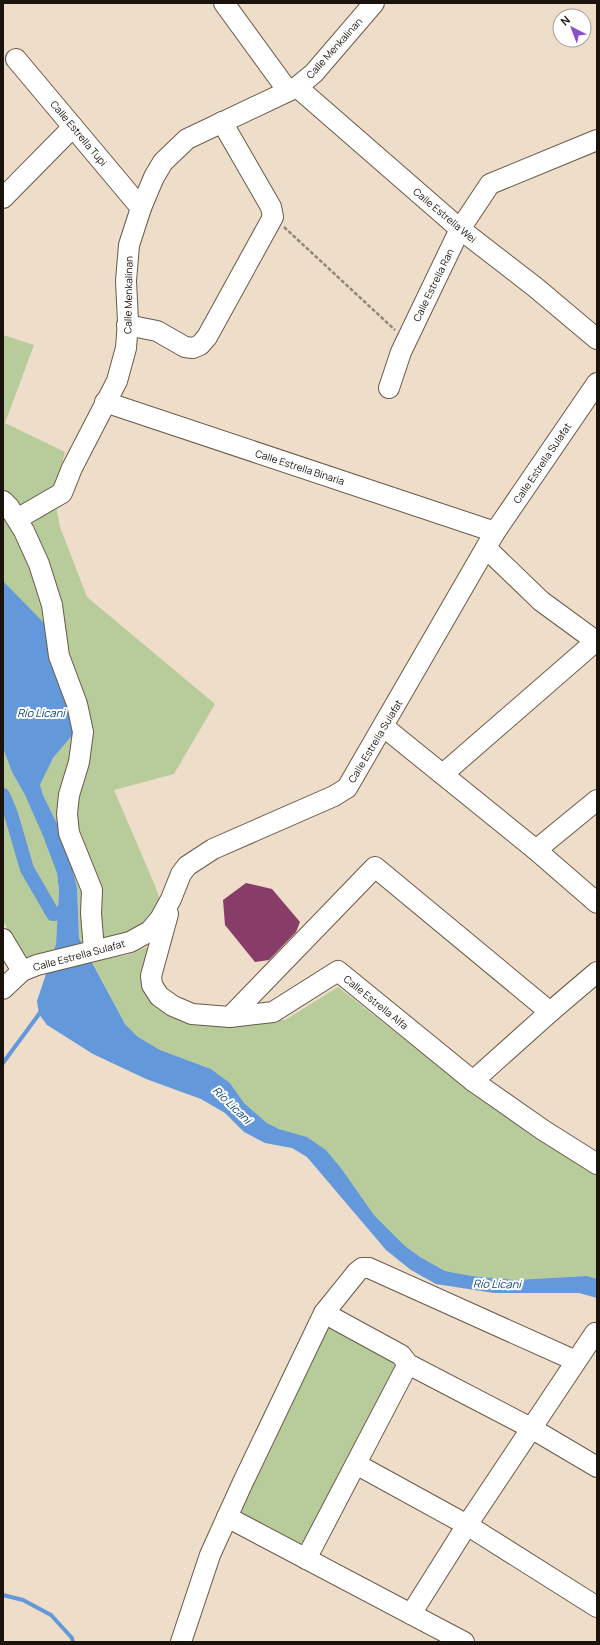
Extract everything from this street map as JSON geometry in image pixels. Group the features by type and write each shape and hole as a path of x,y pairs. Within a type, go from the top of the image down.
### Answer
{"street":[{"name":"Calle Estrella Wei","path":"224,3 293,89 460,229 535,287 597,339"},
{"name":"Calle Menkalinan","path":"17,519 62,494 72,468 117,381 126,348 126,281 129,245 141,208 154,177 163,162 187,139 293,89 314,73 374,3"},
{"name":"Calle Estrella Tupi","path":"16,58 141,208"},
{"path":"127,325 157,331 185,347 193,348 200,345 207,337 273,217 271,207 222,122"},
{"path":"3,198 74,127"},
{"name":"Calle Estrella Ran","path":"389,388 401,352 460,229 490,184 597,140"},
{"name":"Calle Estrella Sulafat","path":"3,989 30,968 91,950 130,942 150,931 160,919 171,899 181,874 187,866 196,859 213,849 334,796 347,788 384,727 491,540 597,383"},
{"name":"Calle Estrella Binaria","path":"105,402 491,540 541,601 596,642"},
{"path":"3,501 9,507 24,531 48,589 59,656 77,704 83,732 79,762 69,795 67,814 68,833 92,890 91,950"},
{"path":"443,774 596,642"},
{"path":"384,727 536,850 597,902"},
{"path":"536,850 597,800"},
{"path":"230,1017 375,867 550,1012"},
{"name":"Calle Estrella Alfa","path":"171,899 151,976 152,985 159,996 173,1006 192,1014 230,1017 273,1012 338,971 473,1081 543,1130 597,1164"},
{"path":"3,940 30,968"},
{"path":"473,1081 597,972"},
{"path":"181,1642 210,1555 324,1314 357,1272 362,1268 369,1268 576,1361"},
{"path":"324,1314 401,1354 408,1364 531,1428 597,1467"},
{"path":"411,1614 531,1428 595,1333 597,1334"},
{"path":"306,1559 408,1364"},
{"path":"356,1464 467,1525 597,1607"},
{"path":"227,1517 464,1642"}],"path":[{"path":"273,217 406,341"}],"green space":[{"path":"3,335 34,345 5,423 65,452 54,495 60,527 87,597 215,704 174,774 114,790 156,888 163,911 154,924 84,946 79,938 77,888 62,834 43,795 40,785 53,758 76,731 16,595 3,581"},
{"path":"3,748 12,772 25,795 43,836 57,873 59,890 56,944 53,953 32,961 23,955 3,921"},
{"path":"157,943 154,999 253,1019 285,1020 338,987 470,1091 597,1165 597,1279 587,1276 515,1280 472,1276 445,1271 420,1257 405,1246 374,1215 341,1168 326,1150 307,1137 279,1129 267,1123 244,1103 230,1083 211,1069 160,1050 138,1037 125,1024 92,961 127,955"},
{"path":"329,1322 401,1364 303,1549 236,1513"}],"water":[{"name":"Río Licani","path":"3,581 43,622 57,646 76,731 53,758 40,785 43,795 62,834 69,855 77,888 79,938 125,1024 138,1037 160,1050 211,1069 230,1083 244,1103 267,1123 279,1129 307,1137 326,1150 341,1168 374,1215 405,1246 420,1257 445,1271 472,1276 515,1280 587,1276 597,1279 597,1298 579,1293 494,1293 436,1284 411,1270 386,1250 307,1157 292,1148 265,1143 244,1132 225,1113 201,1099 146,1079 93,1054 47,1025 39,1014 37,1001 56,944 59,890 57,873 43,836 25,795 12,772 3,748"}],"building":[{"path":"246,883 272,889 300,922 296,932 269,960 255,962 225,925 223,900"}],"waterway":[{"path":"3,795 11,814 27,869 53,914 71,912"},
{"path":"3,1063 42,1010"},
{"path":"3,1595 23,1600 51,1615 72,1638 73,1642"}]}
